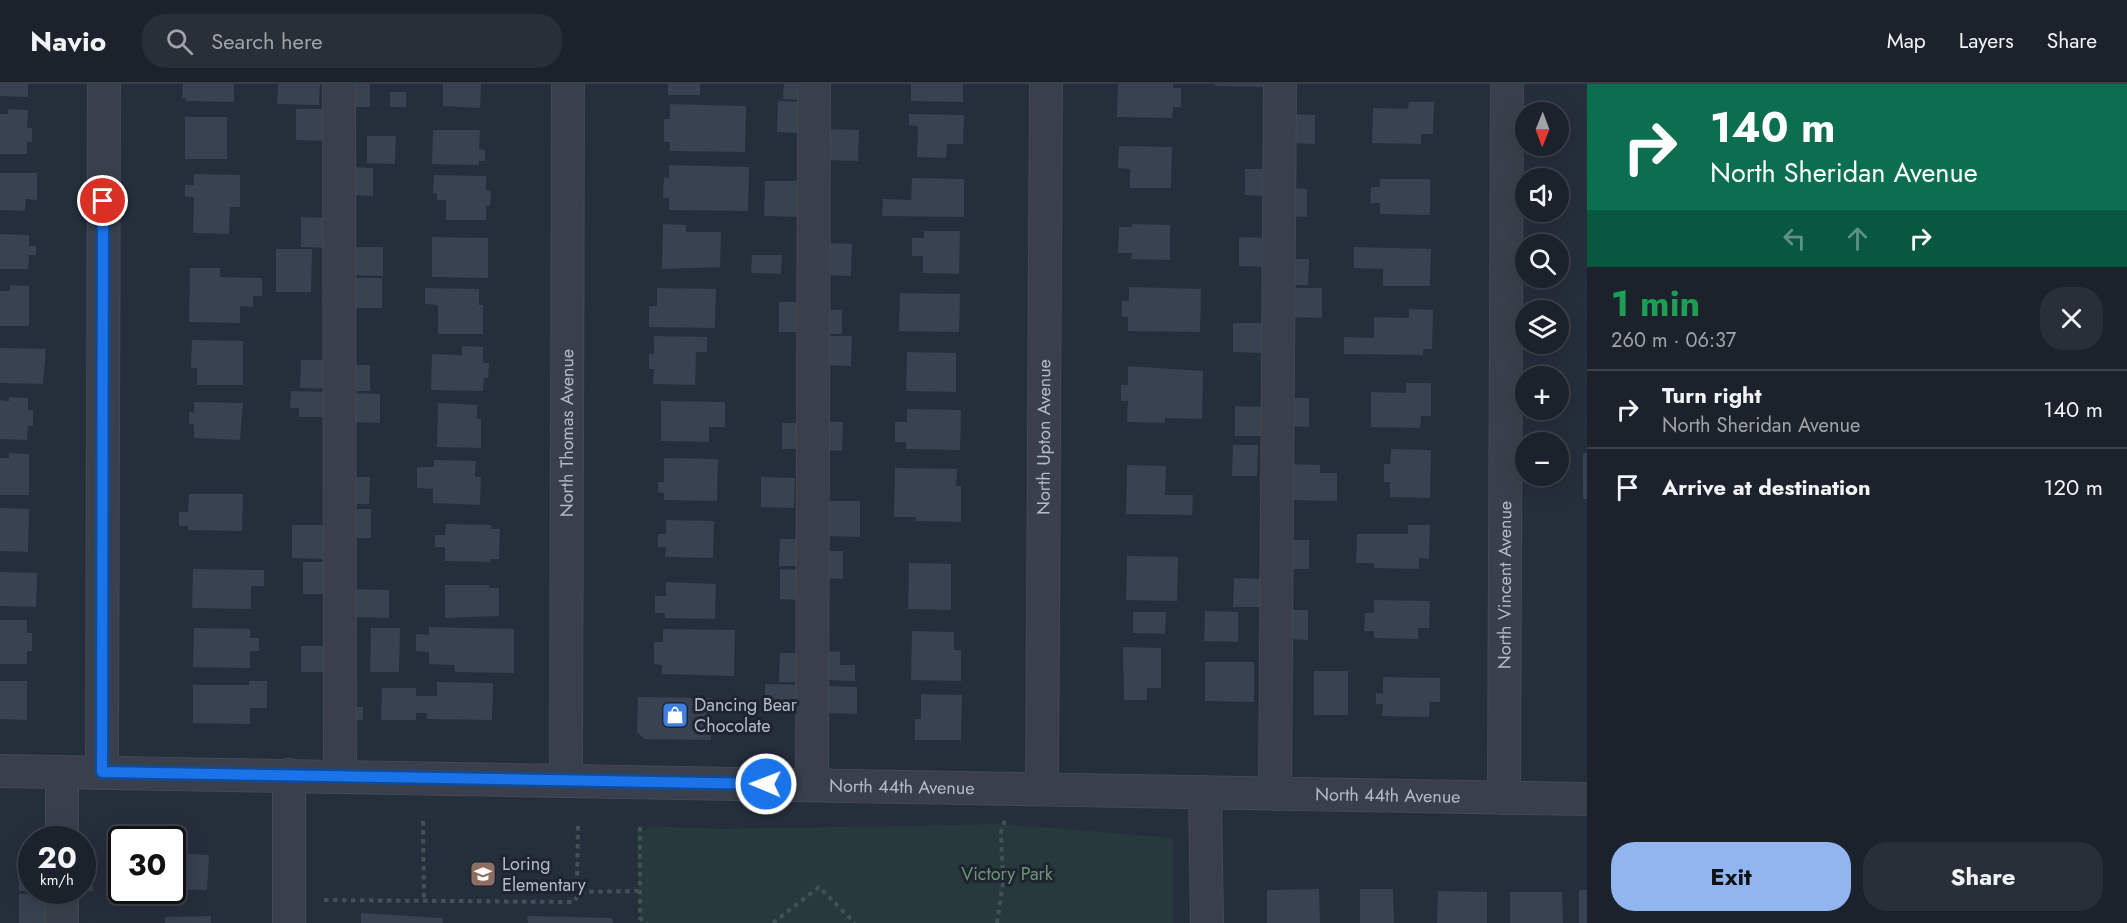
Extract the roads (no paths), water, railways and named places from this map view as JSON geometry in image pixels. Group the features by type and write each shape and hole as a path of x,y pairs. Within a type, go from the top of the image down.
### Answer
{"street":[{"path":"102,772 104,84"},
{"path":"339,84 340,777"},
{"name":"North Thomas Avenue","path":"566,781 568,84"},
{"path":"812,785 814,84"},
{"name":"North Upton Avenue","path":"1042,789 1046,84"},
{"path":"1275,794 1280,84"},
{"name":"North Vincent Avenue","path":"1504,798 1507,84"},
{"name":"North 44th Avenue","path":"0,771 1587,799"},
{"path":"62,772 62,826"},
{"path":"289,775 289,923"},
{"path":"1205,792 1207,923"},
{"path":"62,904 62,923"}],"place":[{"name":"Dancing Bear Chocolate","path":"675,715"},
{"name":"Loring Elementary","path":"483,874"}],"park label":[{"name":"Victory Park","path":"1007,874"}]}
